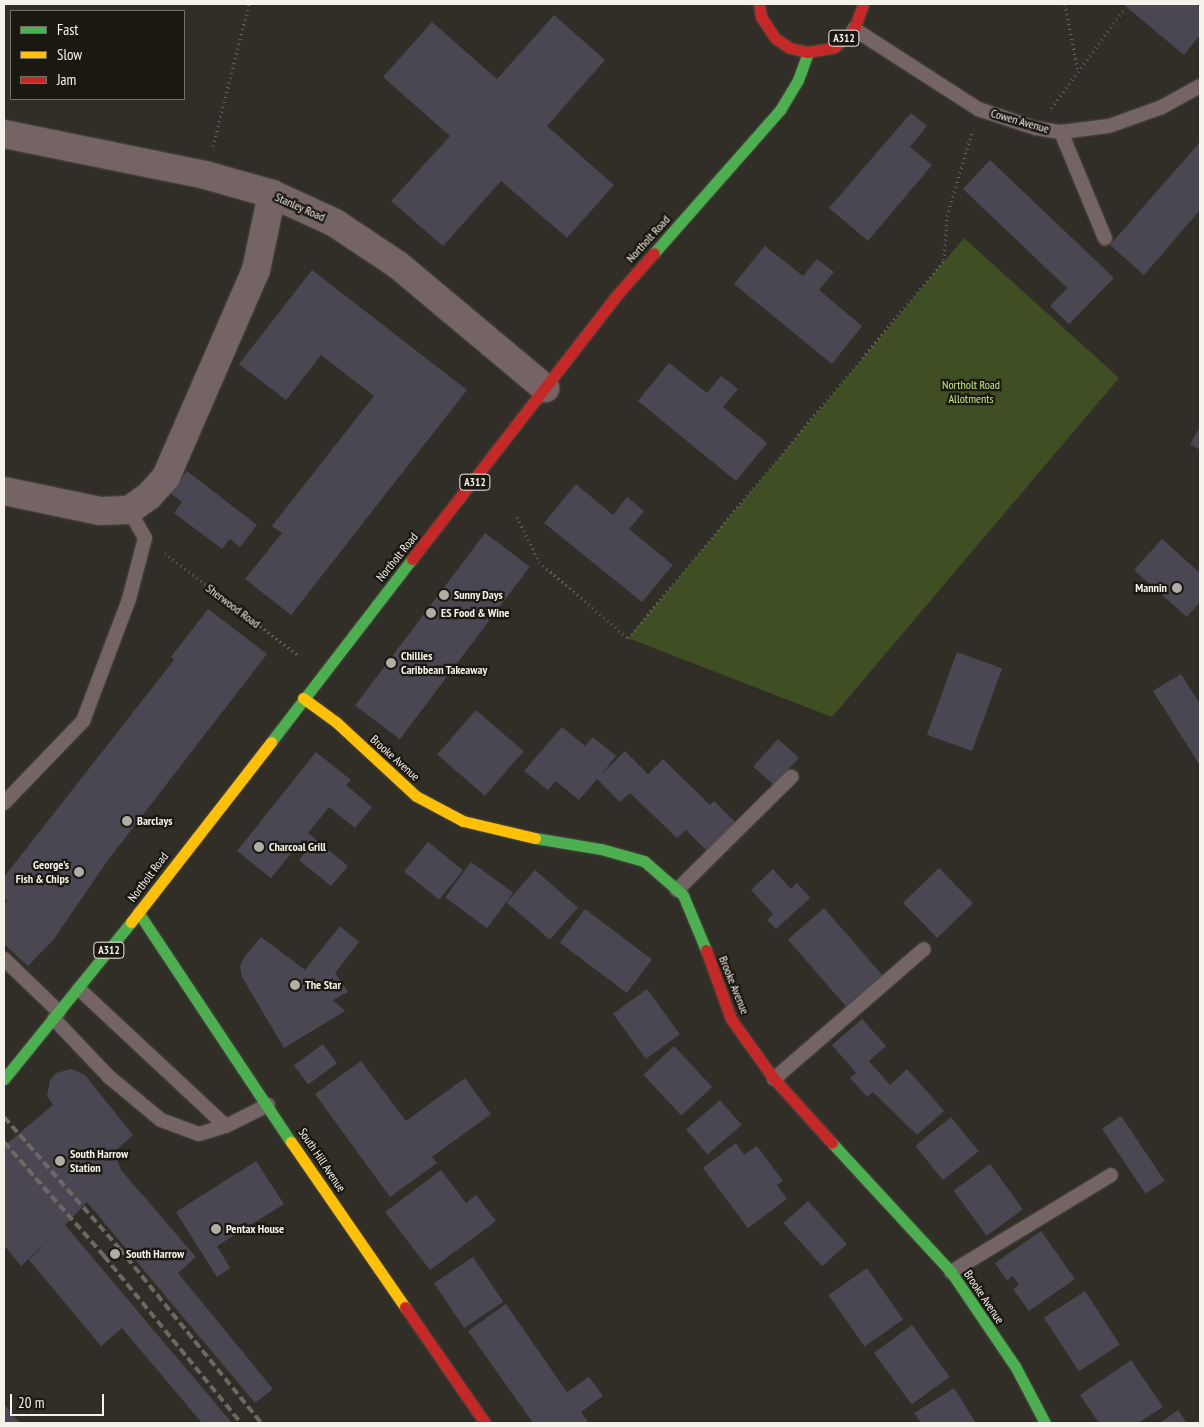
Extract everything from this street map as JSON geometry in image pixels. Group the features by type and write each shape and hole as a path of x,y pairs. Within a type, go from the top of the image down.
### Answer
{"street":[{"path":"758,4 761,17 775,38 790,48 808,52"},
{"name":"A312","path":"808,52 835,46 854,29 863,4"},
{"name":"Northolt Road","path":"4,1079 79,989 616,296 780,110 798,80 808,52"},
{"name":"Stanley Road","path":"4,134 205,176 272,194 335,223 398,265 545,388"},
{"path":"4,491 100,510 129,510 149,496 166,477 256,270 272,194"},
{"name":"Brooke Avenue","path":"303,698 336,722 416,796 463,822 552,842 601,849 644,861 677,890 694,915 712,973 731,1019 774,1079 950,1272 1015,1366 1045,1423"},
{"name":"South Hill Avenue","path":"138,912 226,1048 268,1105 485,1423"}],"lane":[{"name":"Cowen Avenue","path":"854,29 978,109 1036,128 1061,132 1109,126 1162,107 1200,86"},
{"path":"1061,132 1105,238"},
{"path":"4,803 83,721 129,599 145,538 129,510"},
{"path":"677,890 791,777"},
{"path":"774,1079 924,949"},
{"path":"4,959 57,1016 108,1076 161,1120 199,1134 226,1126 268,1105"},
{"path":"79,989 226,1126"},
{"path":"950,1272 1111,1175"}],"path":[{"path":"205,176 249,4"},
{"path":"1065,4 1078,72"},
{"path":"1036,128 1124,9"},
{"path":"517,517 539,562 628,638 944,260 947,216 978,109"},
{"name":"Sherwood Road","path":"145,538 322,673"}],"green space":[{"name":"Northolt Road Allotments","path":"964,238 1119,378 832,717 628,638"}],"building":[{"path":"1123,4 1196,4 1200,7 1200,35 1184,55"},
{"path":"554,15 605,60 547,126 614,185 567,238 501,181 443,246 391,201 450,136 383,77 432,22 497,79"},
{"path":"911,113 927,126 910,147 932,165 868,241 829,208"},
{"path":"1200,142 1200,210 1144,275 1110,245"},
{"path":"990,160 1114,278 1069,324 1050,306 1067,288 963,189"},
{"path":"765,246 803,276 817,259 834,272 819,290 862,326 832,364 734,284"},
{"path":"312,270 467,390 291,615 245,579 282,533 272,526 374,396 321,355 286,400 239,364"},
{"path":"669,363 707,393 721,376 738,389 723,407 767,443 736,481 638,401"},
{"path":"1200,427 1200,450 1190,444"},
{"path":"187,471 257,525 240,547 230,539 222,549 174,513 182,502 170,493"},
{"path":"576,484 613,515 627,497 644,511 629,529 673,565 642,602 544,523"},
{"path":"485,533 530,567 400,739 355,706"},
{"name":"Mannin","path":"1162,539 1200,573 1200,602 1187,617 1134,570"},
{"path":"208,609 267,654 108,860 54,939 28,966 4,944 4,905 7,901 4,898 4,877 174,660 171,657"},
{"path":"957,652 1002,668 972,751 927,735"},
{"path":"1181,674 1200,704 1199,764 1153,691"},
{"path":"476,710 524,751 485,796 437,755"},
{"path":"562,727 585,746 593,737 616,756 601,775 625,751 648,774 663,759 710,805 714,801 737,824 709,853 686,830 677,838 630,793 620,802 597,779 579,800 556,781 548,790 524,771"},
{"path":"778,739 799,758 774,785 753,766"},
{"path":"316,752 351,780 346,785 372,807 355,828 329,807 308,833 348,866 331,886 299,860 307,850 299,844 271,878 237,851"},
{"path":"428,842 463,870 439,900 404,872"},
{"path":"471,862 513,893 487,928 445,898"},
{"path":"939,868 973,903 937,938 903,903"},
{"path":"773,869 791,889 797,883 810,898 776,929 767,920 773,914 751,890"},
{"path":"535,870 578,907 550,940 507,902"},
{"path":"824,908 886,979 849,1010 788,939"},
{"path":"585,909 652,960 627,993 560,943"},
{"name":"The Star","path":"340,926 359,942 335,973 348,992 333,1000 345,1011 284,1048 242,977 240,966 245,956 261,937 305,970"},
{"path":"647,989 680,1034 646,1059 613,1014"},
{"path":"862,1019 886,1046 869,1061 890,1085 907,1069 944,1111 917,1135 873,1092 867,1097 850,1078 856,1073 832,1045"},
{"path":"323,1044 337,1063 308,1085 294,1065"},
{"path":"674,1046 712,1087 681,1116 643,1075"},
{"path":"361,1061 406,1121 465,1078 491,1114 432,1157 437,1163 390,1197 315,1094"},
{"path":"71,1069 85,1075 133,1135 114,1152 121,1170 196,1257 178,1273 273,1389 255,1403 87,1202 65,1225 232,1423 202,1423 122,1328 101,1346 29,1260 50,1239 21,1266 4,1245 4,1146 53,1105 47,1096 50,1080 56,1073"},
{"path":"720,1100 742,1125 708,1154 686,1130"},
{"path":"1121,1116 1165,1181 1146,1194 1102,1129"},
{"path":"951,1117 979,1151 943,1180 915,1146"},
{"path":"736,1143 744,1155 757,1146 783,1181 777,1185 787,1199 748,1228 703,1168"},
{"name":"Pentax House","path":"256,1161 284,1204 217,1246 230,1268 217,1277 176,1212"},
{"path":"990,1164 1023,1209 987,1236 954,1190"},
{"path":"441,1170 466,1203 476,1195 496,1221 430,1270 385,1212"},
{"path":"808,1201 847,1244 822,1266 783,1223"},
{"path":"1041,1231 1075,1279 1029,1311 1013,1289 1019,1285 1013,1276 1007,1280 995,1263"},
{"path":"473,1257 503,1302 464,1328 434,1283"},
{"path":"867,1268 903,1320 865,1347 828,1295"},
{"path":"1085,1291 1120,1345 1079,1371 1044,1318"},
{"path":"506,1304 567,1392 589,1377 603,1396 581,1412 588,1422 533,1423 468,1331"},
{"path":"912,1325 950,1377 912,1404 874,1353"},
{"path":"1131,1360 1163,1407 1138,1423 1099,1423 1080,1395"},
{"path":"954,1388 976,1423 921,1423 914,1413"},
{"path":"4,1404 16,1418 20,1423 4,1423"},
{"path":"1178,1410 1187,1423 1160,1423"}],"railway":[{"path":"4,1117 119,1248 261,1423"},
{"path":"4,1142 104,1256 241,1423"}],"traffic: fast":[{"path":"654,253 780,110 798,80 808,52"},
{"path":"271,742 412,559"},
{"path":"535,838 601,849 644,861 683,895 706,950"},
{"path":"138,912 291,1142"},
{"path":"4,1079 131,922"},
{"path":"832,1143 951,1272 1015,1366 1045,1423"}],"traffic: slow":[{"path":"303,698 336,722 416,796 463,821 535,838"},
{"path":"131,922 271,742"},
{"path":"291,1142 405,1307"}],"traffic: jam":[{"path":"759,4 761,17 775,38 790,48 808,52 835,47 854,29 863,4"},
{"path":"412,559 616,296 654,253"},
{"path":"706,950 731,1019 774,1079 832,1143"},
{"path":"405,1307 485,1423"}],"place":[{"name":"Mannin","path":"1177,588"},
{"name":"Sunny Days","path":"444,595"},
{"name":"ES Food & Wine","path":"431,613"},
{"name":"Chillies Caribbean Takeaway","path":"391,663"},
{"name":"Barclays","path":"127,821"},
{"name":"Charcoal Grill","path":"259,847"},
{"name":"George's Fish & Chips","path":"79,872"},
{"name":"The Star","path":"295,985"},
{"name":"South Harrow Station","path":"60,1161"},
{"name":"Pentax House","path":"216,1229"},
{"name":"South Harrow","path":"115,1254"}]}
